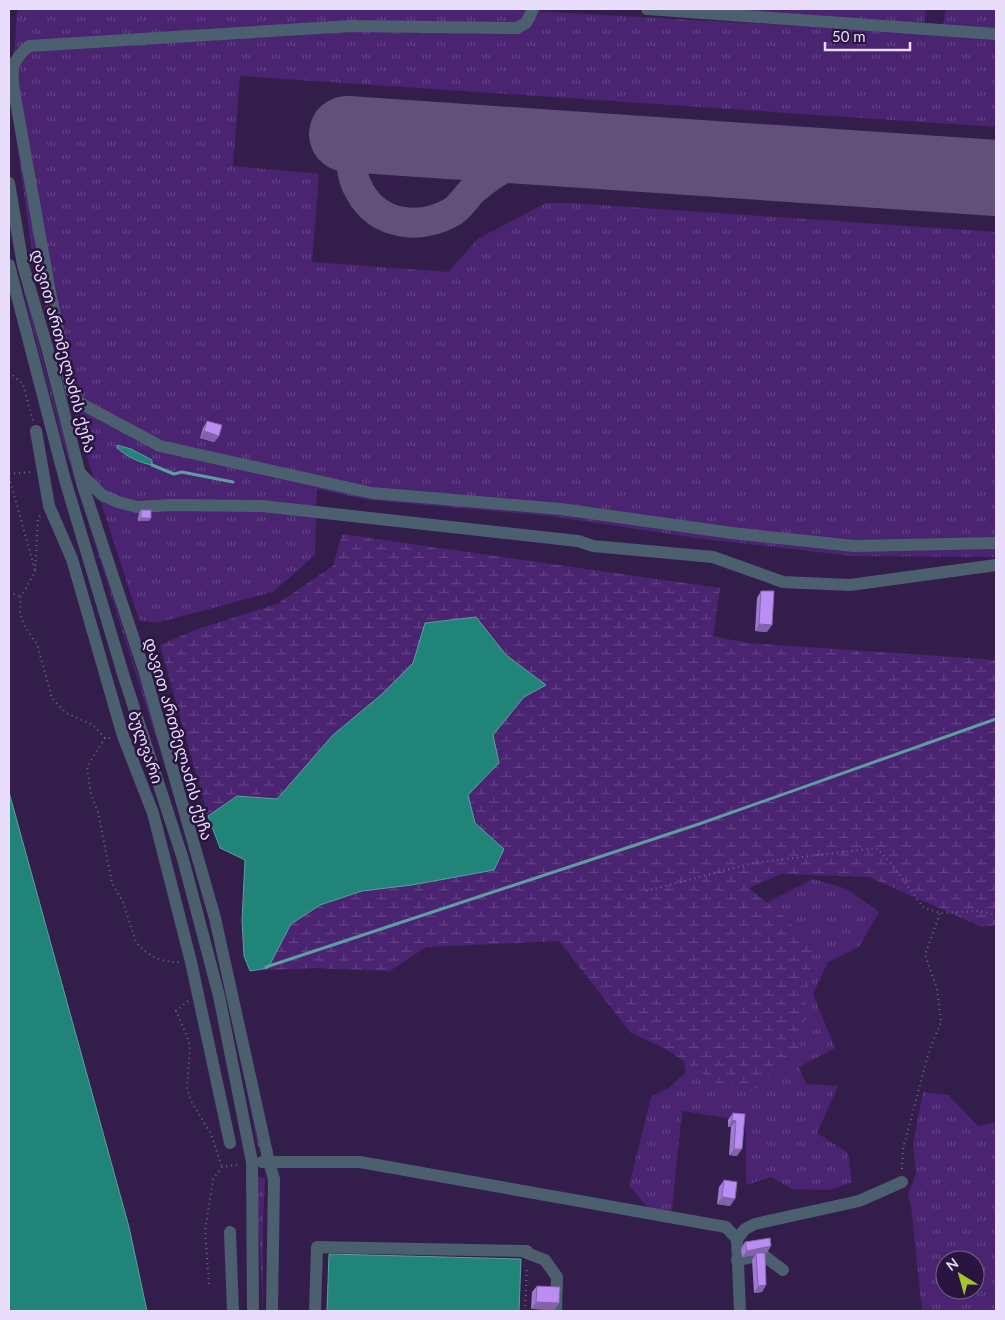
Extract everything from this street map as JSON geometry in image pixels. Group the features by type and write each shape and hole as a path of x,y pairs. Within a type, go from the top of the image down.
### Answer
{"street":[{"path":"533,9 526,23 517,28 351,26 30,46 20,54 12,70 14,91 50,292 70,390 80,404 160,446 372,493 561,509 732,533 854,546 996,544"},
{"path":"648,9 996,34"},
{"name":"დავით ართმელაძის ქუჩა","path":"9,183 23,265 79,472 144,670 215,918 268,1162 274,1179 272,1311"},
{"name":"დავით ართმელაძის ქუჩა","path":"9,265 64,480 124,677 183,859 219,996 252,1162 252,1311"},
{"name":"ბულვარი","path":"36,430 49,506 72,559 123,736 153,813 191,962 230,1143"},
{"path":"79,472 102,495 137,507 173,505 262,506 578,542 593,546 713,557 783,582 850,585 996,565"},
{"path":"252,1162 360,1162 726,1227 737,1239"},
{"path":"740,1311 737,1239 745,1229 755,1224 859,1201 902,1182"},
{"path":"230,1232 233,1311"},
{"path":"315,1311 316,1247 527,1252 524,1252 545,1260 557,1277 556,1311"},
{"path":"737,1260 763,1256 783,1270"}],"path":[{"path":"9,372 23,384 36,430"},
{"path":"35,572 9,475 43,472"},
{"path":"49,506 38,518 35,572 21,597 20,614 25,627 37,644 52,698 66,713 93,725 105,738"},
{"path":"9,592 21,597"},
{"path":"105,738 123,736"},
{"path":"105,738 87,767 91,794 98,812 112,883 123,902 136,942 140,947 156,958 169,963 191,962"},
{"path":"646,891 753,864 876,848 890,862 924,908 940,913 979,911 996,915"},
{"path":"902,1182 903,1149 929,1050 941,1022 937,988 925,954 940,913"},
{"path":"197,994 176,1011 190,1046 187,1089 190,1099 211,1134 222,1167"},
{"path":"209,1284 205,1231 213,1179 222,1167 252,1162"},
{"path":"525,1311 527,1252"}],"green space":[{"path":"19,9 500,9 996,37 996,127 240,76 233,166 319,174 312,262 448,272 478,239 546,203 571,203 996,232 996,557 852,556 696,538 550,516 369,500 317,489 315,555 273,592 156,623 139,620 94,481 34,267 11,99 17,13"},
{"path":"727,9 926,9 924,23"},
{"path":"946,9 996,9 996,28 943,25"},
{"path":"9,218 44,363 74,472 176,792 213,919 228,984 260,1148 258,1148 222,962 204,891 61,436 30,318 9,226"},
{"path":"342,534 720,588 713,636 747,643 996,660 996,925 982,927 869,877 781,874 749,888 784,917 813,948 799,1055 751,1092 718,1084 664,1048 631,1033 559,941 426,947 390,971 314,968 250,971 268,968 291,924 320,905 362,891 412,885 504,849 475,823 468,795 499,763 493,735 524,697 546,685 506,655 476,617 426,623 413,663 382,694 333,735 277,799 237,796 208,816 160,645 198,629 277,604 333,566"},
{"path":"813,879 847,889 879,912 859,947 828,962 813,994 835,1048 799,1067 806,1084 838,1086 817,1133 848,1153 852,1182 830,1190 792,1189 771,1177 746,1185 746,1121 682,1111 671,1218 654,1214 629,1186 651,1097 669,1088 686,1072 676,1026 719,911 767,902"},
{"path":"923,1092 948,1095 978,1126 996,1122 996,1311 922,1311 911,1206 908,1194 916,1174 913,1143"},
{"path":"256,1176 265,1178 263,1311"}],"shaded area":[{"path":"117,445 131,449 152,460 152,465 129,456 117,448"},
{"path":"476,617 506,655 546,685 524,697 493,735 499,763 468,795 475,823 504,849 494,870 412,885 362,891 320,905 291,924 268,968 250,971 244,956 242,921 245,860 220,848 208,816 237,796 277,799 333,735 382,694 413,663 425,623"},
{"path":"9,792 129,1227 147,1311 9,1311"},
{"path":"329,1254 521,1259 519,1311 327,1311"}],"building":[{"path":"207,421 222,425 219,436 204,431"},
{"path":"141,510 151,510 151,518 141,518"},
{"path":"761,591 774,591 772,625 759,624"},
{"path":"733,1113 745,1114 742,1149 734,1149 736,1121 732,1120"},
{"path":"724,1180 737,1182 735,1199 722,1197"},
{"path":"770,1238 771,1246 747,1251 745,1242"},
{"path":"756,1253 765,1253 766,1285 758,1286"},
{"path":"537,1286 560,1287 559,1303 536,1302"}],"waterway":[{"path":"152,465 174,474 182,472 233,482"},
{"path":"266,967 699,824 996,719"}],"taxiway":[{"path":"583,150 549,148 526,156 480,184 452,212 440,218 414,223 401,222 378,212 360,192 352,171 353,152 356,142 370,114 461,121 593,151"}],"runway":[{"path":"347,134 996,178"}]}
